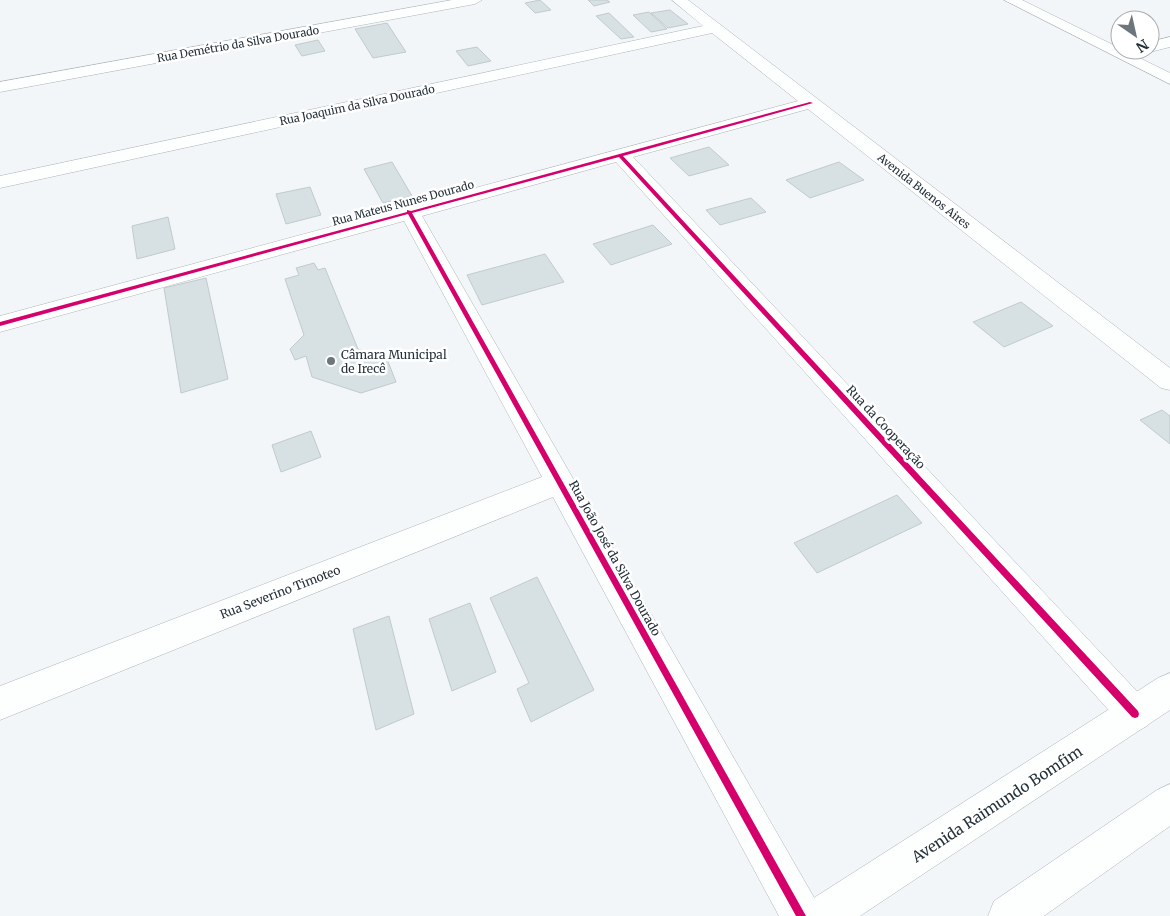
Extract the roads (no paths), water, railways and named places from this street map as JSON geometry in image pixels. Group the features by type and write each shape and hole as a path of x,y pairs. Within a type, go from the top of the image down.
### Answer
{"street":[{"name":"Rua Demétrio da Silva Dourado","path":"0,87 41,74 409,3 475,0"},
{"name":"Avenida Buenos Aires","path":"679,0 1170,381"},
{"path":"1011,0 1110,49"},
{"name":"Rua Joaquim da Silva Dourado","path":"0,182 715,28"},
{"path":"1132,60 1170,79"},
{"name":"Rua Demétrio da Silva Dourado","path":"0,76 41,74"},
{"name":"Rua Mateus Nunes Dourado","path":"0,324 811,103"},
{"name":"Rua da Cooperação","path":"621,156 1135,714"},
{"name":"Rua João José da Silva Dourado","path":"409,211 801,916"},
{"name":"Rua Severino Timoteo","path":"0,703 560,482"},
{"name":"Avenida Raimundo Bomfim","path":"824,916 1170,690"},
{"path":"1009,916 1170,803"}],"place":[{"name":"Câmara Municipal de Irecê","path":"331,361"}]}
